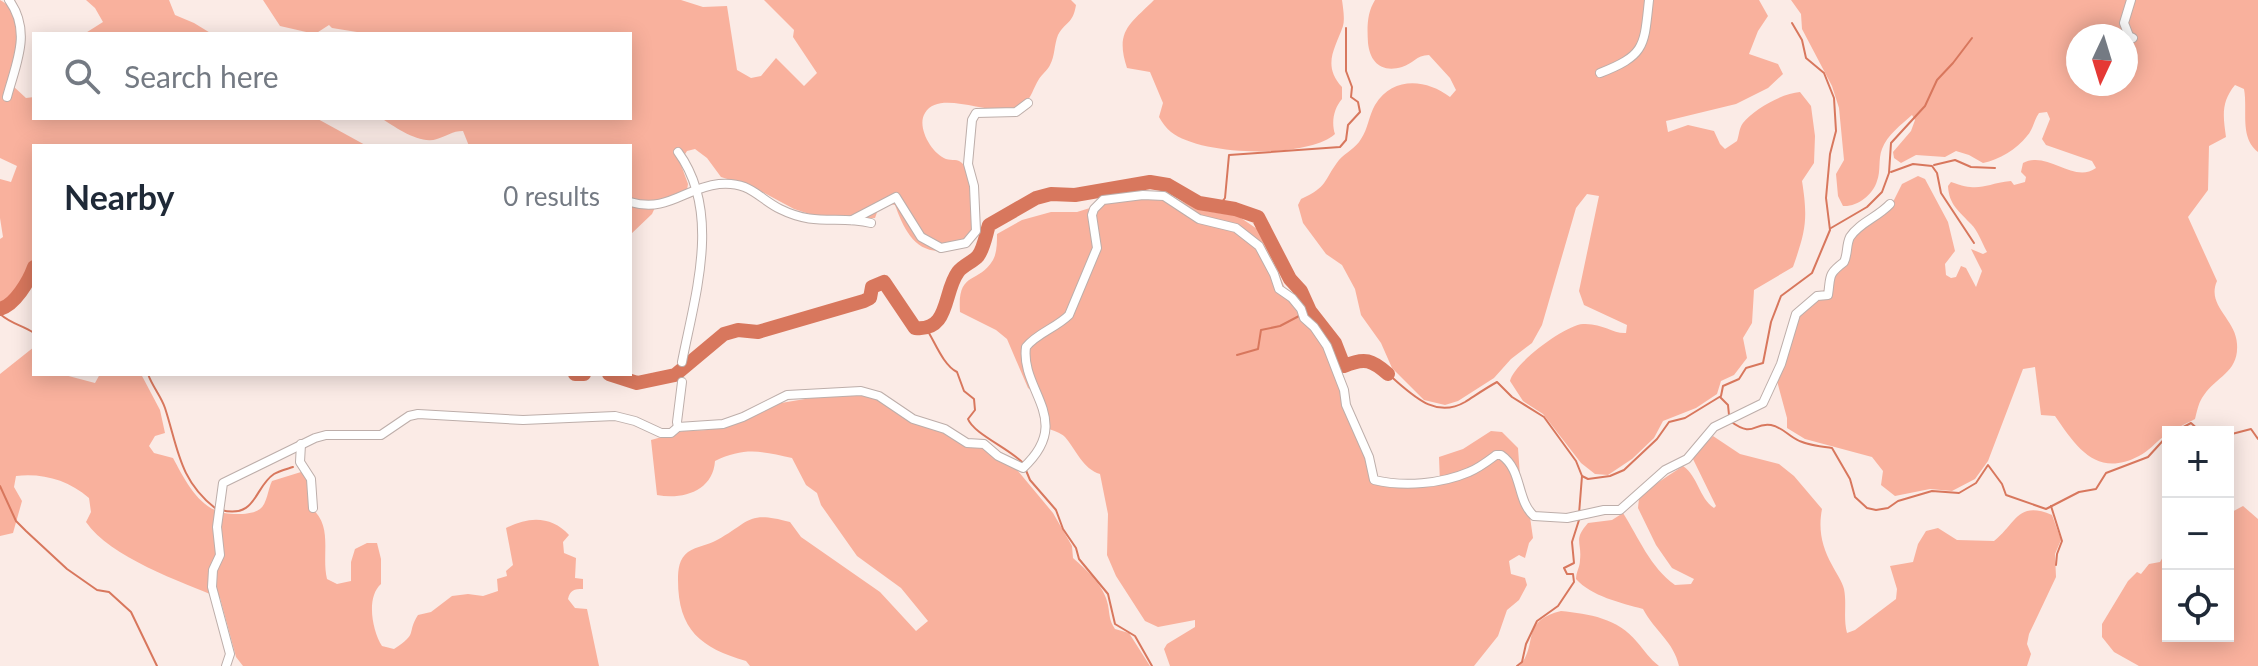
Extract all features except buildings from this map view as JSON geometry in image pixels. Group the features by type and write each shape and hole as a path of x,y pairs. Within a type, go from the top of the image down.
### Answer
{"street":[{"path":"7,97 23,26 9,0"},
{"path":"1600,73 1636,55 1645,37 1649,0"},
{"path":"2124,24 2131,0"},
{"path":"852,220 896,197 921,237 941,248 966,243 976,231 974,186 968,164 972,120 976,113 1016,112 1028,103"},
{"path":"678,152 698,191 702,211 702,237 682,362"},
{"path":"632,202 654,206 718,184 730,185 752,189 781,209 806,218 824,222 852,220 871,223"},
{"path":"226,666 230,654 212,587 213,570 220,555 217,527 222,486 301,444 326,435 381,435 409,416 418,414 523,420 615,416 661,433 671,433 678,427 723,424 787,395 861,391 879,396 913,419 945,429 967,443 984,444 998,456 1023,468 1045,435 1044,410 1026,356 1028,344 1069,315 1097,248 1092,215 1103,200 1120,197 1154,195 1173,201 1207,222 1236,228 1259,246 1279,289 1292,298 1327,346 1344,390 1346,405 1369,457 1374,480 1411,484 1440,480 1469,472 1501,455 1514,468 1525,505 1534,516 1567,518 1620,510 1665,470 1687,459 1714,427 1763,403 1781,364 1796,314 1817,296 1828,295 1828,278 1844,262 1852,234 1879,216 1890,204"},
{"path":"678,427 682,382"},
{"path":"301,444 300,462 311,479 313,508"}],"shaded area":[{"path":"0,0 15,16 18,27 13,86 26,98 32,97 32,120 320,120 363,144 32,144 32,265 27,277 0,308 0,239 3,237 0,179 11,182 17,166 0,158"},
{"path":"86,0 169,0 175,15 209,32 87,32 103,22"},
{"path":"263,0 681,0 703,7 727,6 737,70 751,78 761,76 776,58 804,86 817,73 793,37 794,30 764,0 1071,0 1076,5 1071,19 1058,35 1049,67 1023,105 1000,110 944,103 933,106 925,113 924,132 931,146 946,159 963,164 973,207 974,225 969,236 953,248 939,251 920,246 914,240 895,205 879,207 875,218 822,218 794,209 753,187 721,177 707,158 695,149 687,151 680,162 688,184 687,190 658,201 652,214 632,233 632,144 468,144 463,131 423,140 384,120 632,120 632,32 357,32 329,25 318,32 306,32 280,26"},
{"path":"1154,0 1342,0 1344,23 1331,64 1342,87 1342,99 1334,115 1335,134 1302,148 1254,151 1205,146 1171,132 1159,117 1163,103 1150,72 1127,68 1124,55 1127,30"},
{"path":"1375,0 1759,0 1768,16 1749,54 1778,64 1783,74 1768,88 1736,104 1666,121 1668,132 1688,125 1714,131 1725,149 1737,141 1742,125 1754,112 1777,99 1800,92 1811,106 1815,136 1814,163 1802,181 1805,224 1793,267 1754,290 1752,323 1743,338 1747,358 1734,375 1721,381 1717,394 1696,408 1663,421 1654,438 1632,459 1608,475 1595,474 1581,463 1543,414 1523,401 1510,381 1530,356 1575,326 1590,324 1626,333 1627,325 1584,305 1579,291 1599,196 1587,194 1576,208 1542,325 1532,343 1511,359 1494,378 1458,401 1445,405 1424,400 1392,368 1381,343 1361,315 1355,289 1342,265 1326,254 1303,223 1298,205 1301,199 1321,187 1339,160 1359,142 1382,96 1391,89 1410,83 1431,87 1450,97 1456,90 1450,78 1429,55 1395,68 1383,67 1374,61 1369,50 1368,31 1369,15"},
{"path":"1791,0 2258,0 2258,152 2246,131 2244,89 2235,85 2227,97 2224,110 2226,137 2209,146 2208,190 2188,217 2217,281 2215,298 2232,327 2237,344 2235,361 2202,397 2195,419 2182,426 2162,426 2162,439 2139,456 2111,464 2100,461 2080,449 2055,416 2041,415 2035,367 2023,369 1988,461 1975,479 1952,491 1930,489 1895,496 1881,485 1883,471 1872,457 1805,439 1787,428 1777,381 1800,314 1831,283 1854,236 1889,210 1902,184 1918,176 1925,179 1948,222 1955,251 1945,264 1946,275 1956,277 1961,266 1966,268 1976,287 1982,271 1971,249 1983,254 1987,252 1978,234 1953,203 1948,186 1951,182 1976,187 2011,181 2014,185 2025,182 2026,177 2021,172 2023,163 2032,160 2078,172 2096,168 2092,161 2046,145 2042,139 2050,119 2047,112 2039,113 2029,134 2018,145 1989,162 1983,163 1956,151 1945,157 1916,155 1901,163 1894,158 1893,152 1911,131 1915,120 1912,115 1884,144 1872,191 1859,202 1843,206 1838,196 1836,174 1844,160 1839,108 1832,86 1802,29 1801,14"},
{"path":"1161,193 1206,211 1238,216 1263,233 1291,304 1322,343 1337,376 1346,415 1367,461 1371,479 1440,483 1439,457 1463,449 1491,431 1502,432 1518,448 1521,490 1533,538 1525,558 1519,555 1509,561 1511,574 1525,578 1527,585 1519,600 1507,610 1498,636 1474,666 1170,666 1164,649 1195,627 1195,620 1158,627 1145,621 1116,576 1107,555 1108,514 1100,474 1084,464 1065,437 1047,428 1043,399 1028,388 1007,339 960,312 962,290 993,260 997,234 1022,220 1051,212 1077,212"},
{"path":"32,349 32,376 69,376 95,383 99,376 142,376 160,410 165,433 155,436 149,446 154,453 173,458 197,496 223,513 245,514 260,509 272,481 301,472 310,487 310,507 322,522 327,579 337,584 351,581 355,549 367,543 377,543 381,559 381,584 373,597 372,614 382,646 394,649 402,644 418,615 431,612 452,596 483,596 498,591 497,579 507,576 506,571 513,565 506,528 532,520 555,524 569,535 563,542 564,553 576,558 575,578 583,579 583,589 573,591 568,599 575,608 587,609 599,666 243,666 236,657 220,598 147,567 97,535 86,522 91,512 89,498 64,482 45,477 16,476 14,487 22,501 13,533 0,536 0,374"},
{"path":"841,393 876,398 982,448 1018,471 1053,513 1072,546 1073,558 1099,585 1115,629 1129,633 1150,666 750,666 746,661 705,643 695,634 682,612 678,576 681,561 691,550 717,540 743,523 765,517 790,522 801,537 880,592 916,631 928,621 901,588 857,556 821,505 817,493 806,485 792,458 762,452 735,454 715,461 709,480 695,491 677,496 657,495 651,440 683,431 733,424 781,403"},
{"path":"1713,436 1740,454 1779,464 1794,476 1822,509 1820,524 1823,545 1844,589 1847,633 1896,599 1897,589 1890,566 1913,562 1926,531 1938,528 1957,540 1994,541 2024,512 2031,510 2052,515 2061,540 2055,554 2056,577 2029,634 2027,644 2031,654 2027,666 1679,666 1673,650 1643,609 1598,594 1576,579 1580,563 1579,537 1588,523 1612,520 1623,513 1666,578 1675,585 1691,584 1694,579 1672,568 1656,545 1638,508 1639,498 1683,466 1714,508 1716,506 1692,457"},
{"path":"2243,506 2258,519 2258,666 2139,666 2114,652 2102,637 2102,624 2128,581 2137,572 2141,574 2149,564 2160,562 2162,558 2162,642 2234,642 2234,511"},
{"path":"1561,611 1592,616 1621,627 1659,666 1519,666 1540,621"}],"waterway":[{"path":"1388,374 1414,396 1443,408 1465,402 1497,382 1512,397 1544,417 1576,461 1582,476 1588,479 1610,476 1624,470 1657,439 1669,422 1685,418 1721,396 1723,386 1739,379 1746,368 1763,363 1771,322 1781,296 1812,273 1830,230 1826,198 1830,154 1836,131 1834,98 1824,73 1806,58 1802,40 1792,23"},
{"path":"1218,207 1225,198 1229,155 1340,147 1346,140 1348,125 1360,112 1358,102 1351,97 1352,87 1346,71 1346,28"},
{"path":"1831,228 1867,207 1882,192 1889,173 1891,143 1925,106 1937,80 1972,38"},
{"path":"1934,165 1955,160 1971,167 1995,168"},
{"path":"1891,172 1913,164 1932,166 1937,173 1941,193 1974,243"},
{"path":"615,376 637,383 675,375 724,334 738,330 758,332 864,301 870,298 872,287 884,282 915,328 926,328 940,317 958,272 980,253 989,225 1036,198 1051,194 1075,195 1150,182 1168,185 1199,203 1235,209 1258,217 1290,279 1335,343 1344,366 1368,361 1388,374"},
{"path":"0,309 16,298 32,271"},
{"path":"0,314 32,332"},
{"path":"1237,355 1258,349 1261,330 1280,326 1299,316"},
{"path":"926,328 943,359 957,372 964,391 974,399 975,410 968,419 971,424 1022,462"},
{"path":"149,376 165,408 187,475 215,508"},
{"path":"1720,397 1728,405 1729,415"},
{"path":"1730,421 1744,429 1775,426 1802,442 1832,448 1850,479 1855,497 1867,508 1876,510 1932,491 1959,493 1976,483 1988,465 2006,495 2046,509 2079,492 2096,489 2106,473 2148,457 2162,442"},
{"path":"2185,426 2191,423 2194,426"},
{"path":"2234,433 2251,429 2258,439"},
{"path":"221,510 242,510 274,474 293,467"},
{"path":"1025,468 1030,480 1056,510 1079,559 1108,594 1115,624 1135,636 1152,666"},
{"path":"1579,514 1582,476"},
{"path":"0,486 16,521 26,531 67,569 97,590 109,592 131,612 157,666"},
{"path":"2051,506 2062,541 2056,565"},
{"path":"1517,666 1522,662 1526,644 1537,621 1558,606 1574,582 1573,574 1567,574 1564,568 1574,563 1572,542 1579,520"}]}
